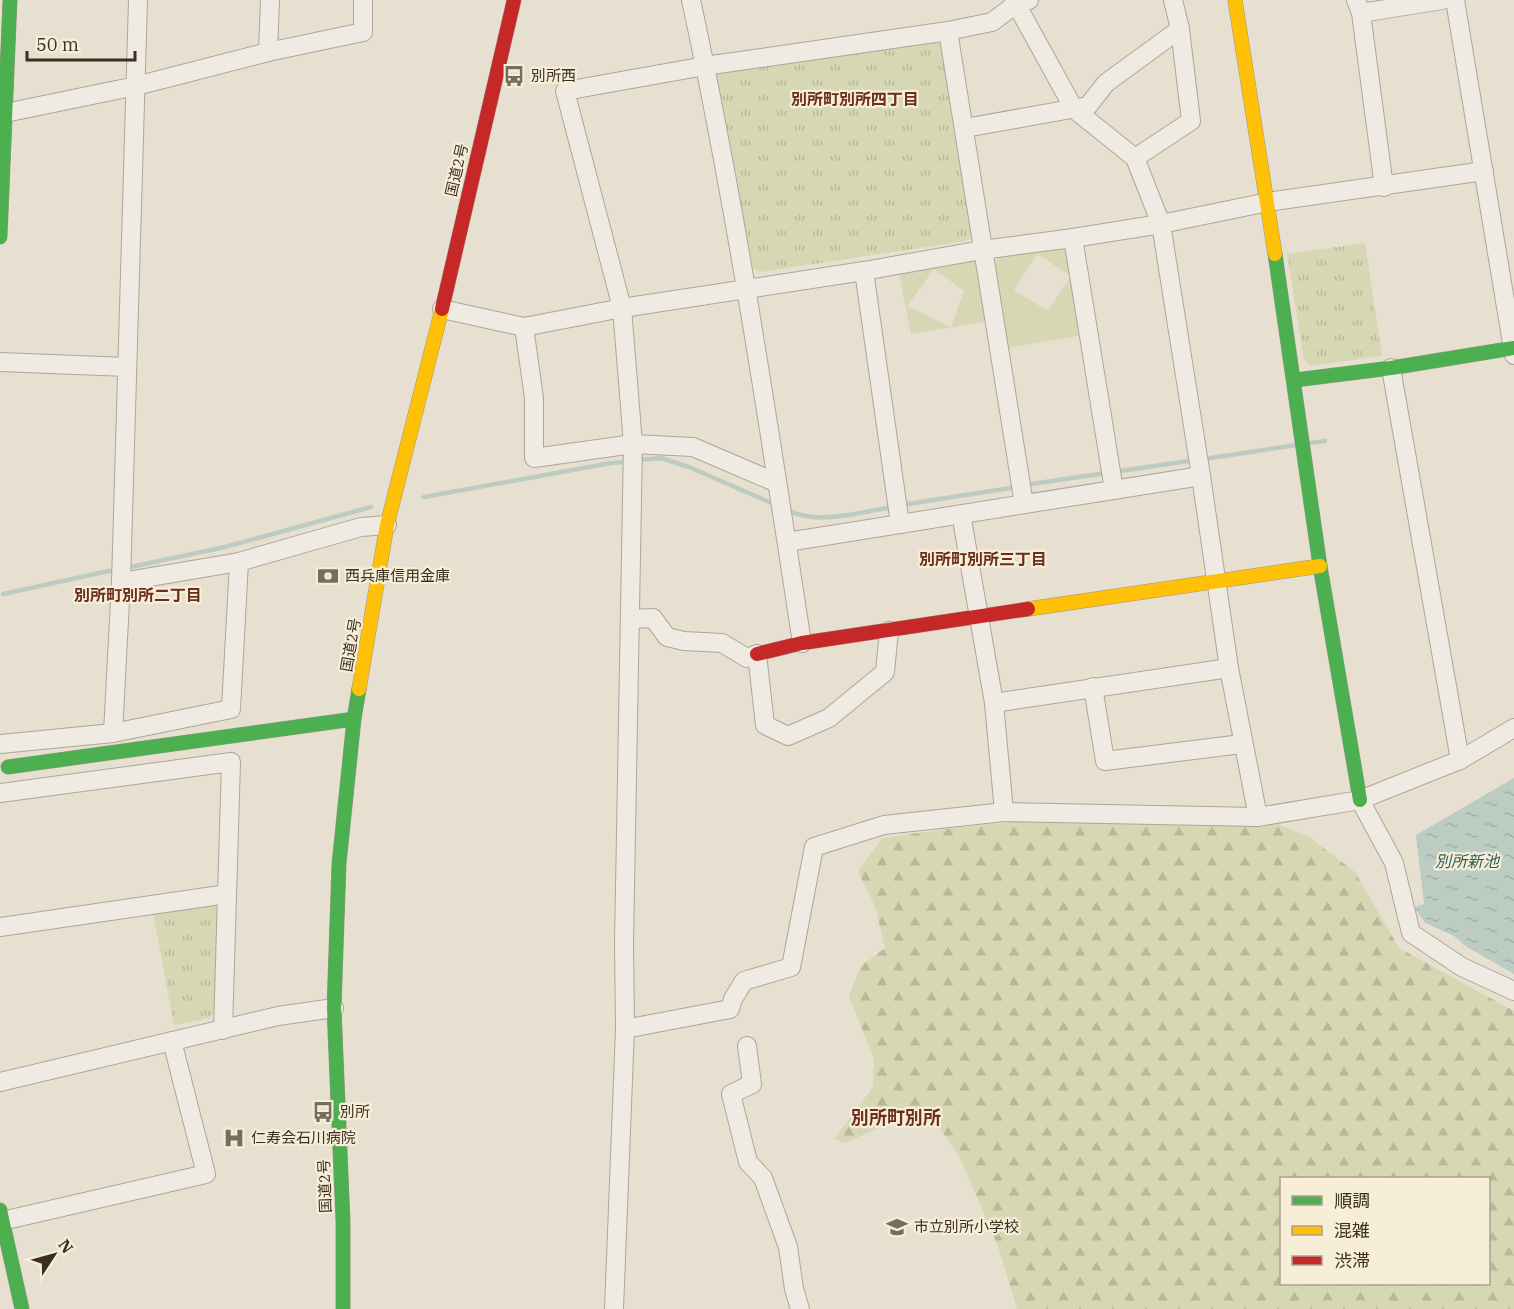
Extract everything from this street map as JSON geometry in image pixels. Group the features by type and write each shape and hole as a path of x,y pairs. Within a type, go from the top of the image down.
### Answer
{"main road":[{"path":"0,237 10,0"},
{"name":"国道2号","path":"343,1309 334,1008 339,864 354,719 387,525 442,309 514,0"},
{"path":"1235,0 1295,380 1320,566 1360,800"},
{"path":"1295,380 1514,350"},
{"path":"758,654 802,643 1320,566"},
{"path":"9,767 354,719"},
{"path":"1,1215 22,1309"}],"street":[{"path":"113,733 121,572 138,0"},
{"path":"268,52 270,0"},
{"path":"5,113 136,86 268,52 363,32 363,0"},
{"path":"691,0 745,290 802,643"},
{"path":"1135,158 1191,121 1180,29 1173,0"},
{"path":"1384,187 1358,7 1442,0"},
{"path":"1455,0 1514,350"},
{"path":"614,1309 625,1029 624,943 633,444 622,308 565,92 705,66 948,31 993,22 1020,1 1074,109 1135,158 1161,224 1229,668 1258,817"},
{"path":"964,128 1088,106 1106,83 1180,29"},
{"path":"948,31 1024,504"},
{"path":"442,309 524,327 622,308 864,271 982,250 1161,224 1268,202 1484,171"},
{"path":"1073,238 1114,490"},
{"path":"864,271 900,524"},
{"path":"524,327 534,398 534,458 633,444 693,447 777,483"},
{"path":"0,362 127,367"},
{"path":"1391,368 1460,760"},
{"path":"787,542 1201,476"},
{"path":"961,514 994,703 1005,812"},
{"path":"121,572 239,562 361,527 387,525"},
{"path":"0,744 113,733 231,709 239,562"},
{"path":"631,619 653,618 667,637 684,641 722,643 747,658 758,654 765,725 788,736 829,717 885,672 889,631"},
{"path":"994,703 1229,668"},
{"path":"1092,687 1105,761 1242,744"},
{"path":"625,1029 730,1009 744,981 791,968 814,847 884,825 1005,812 1258,817 1360,800 1460,760 1514,728"},
{"path":"0,793 231,762 223,1030"},
{"path":"1360,800 1394,863 1411,933 1462,967 1514,991"},
{"path":"0,927 227,894"},
{"path":"0,1082 278,1016 334,1008"},
{"path":"1,1215 206,1174 172,1041"},
{"path":"747,1046 752,1084 731,1094 748,1162 763,1178 788,1247 794,1289 800,1309"}],"green space":[{"path":"938,38 947,45 976,235 966,241 760,272 753,268 714,78 721,70"},
{"path":"1365,243 1382,356 1311,366 1304,360 1287,254"},
{"path":"1060,248 1069,253 1084,335 1007,348 993,264 999,257","holes":["1037,254 1071,276 1048,311 1014,290"]},
{"path":"972,259 980,266 989,321 911,334 899,273","holes":["934,269 964,291 951,327 907,306"]},
{"path":"1120,811 1249,812 1309,837 1355,872 1399,948 1514,1011 1514,1309 1017,1309 998,1246 959,1156 930,1114 914,1113 844,1143 834,1139 873,1087 874,1060 849,996 861,966 885,948 875,906 858,872 882,838 954,828"},
{"path":"212,902 221,908 217,1012 209,1018 174,1025 153,913"}],"water":[{"name":"別所新池","path":"1514,778 1514,974 1467,947 1454,936 1425,923 1414,907 1424,904 1416,835"}],"waterway":[{"path":"1310,443 1325,441"},
{"path":"1204,459 1296,445"},
{"path":"638,460 661,458 689,467 776,505"},
{"path":"1114,472 1195,460"},
{"path":"424,497 630,461"},
{"path":"1025,485 1106,473"},
{"path":"901,505 1017,487"},
{"path":"126,568 225,547 371,507"},
{"path":"787,510 799,515 825,517 893,507"},
{"path":"3,594 118,569"}],"traffic: fast":[{"path":"0,237 10,0"},
{"path":"1275,254 1320,566 1360,800"},
{"path":"1295,380 1391,368 1514,348"},
{"path":"343,1309 343,1221 334,1008 339,864 359,689"},
{"path":"8,767 354,719"},
{"path":"0,1210 22,1309"}],"traffic: slow":[{"path":"1235,0 1275,254"},
{"path":"359,689 387,525 442,309"},
{"path":"1028,609 1320,566"}],"traffic: jam":[{"path":"442,309 514,0"},
{"path":"757,654 802,643 1028,609"}],"place":[{"name":"別所西","path":"514,76"},
{"name":"西兵庫信用金庫","path":"328,576"},
{"name":"別所","path":"323,1112"},
{"name":"仁寿会石川病院","path":"234,1138"},
{"name":"市立別所小学校","path":"897,1227"}],"district":[{"name":"別所町別所四丁目","path":"855,99"},
{"name":"別所町別所三丁目","path":"983,559"},
{"name":"別所町別所二丁目","path":"138,595"},
{"name":"別所町別所","path":"896,1118"}]}
